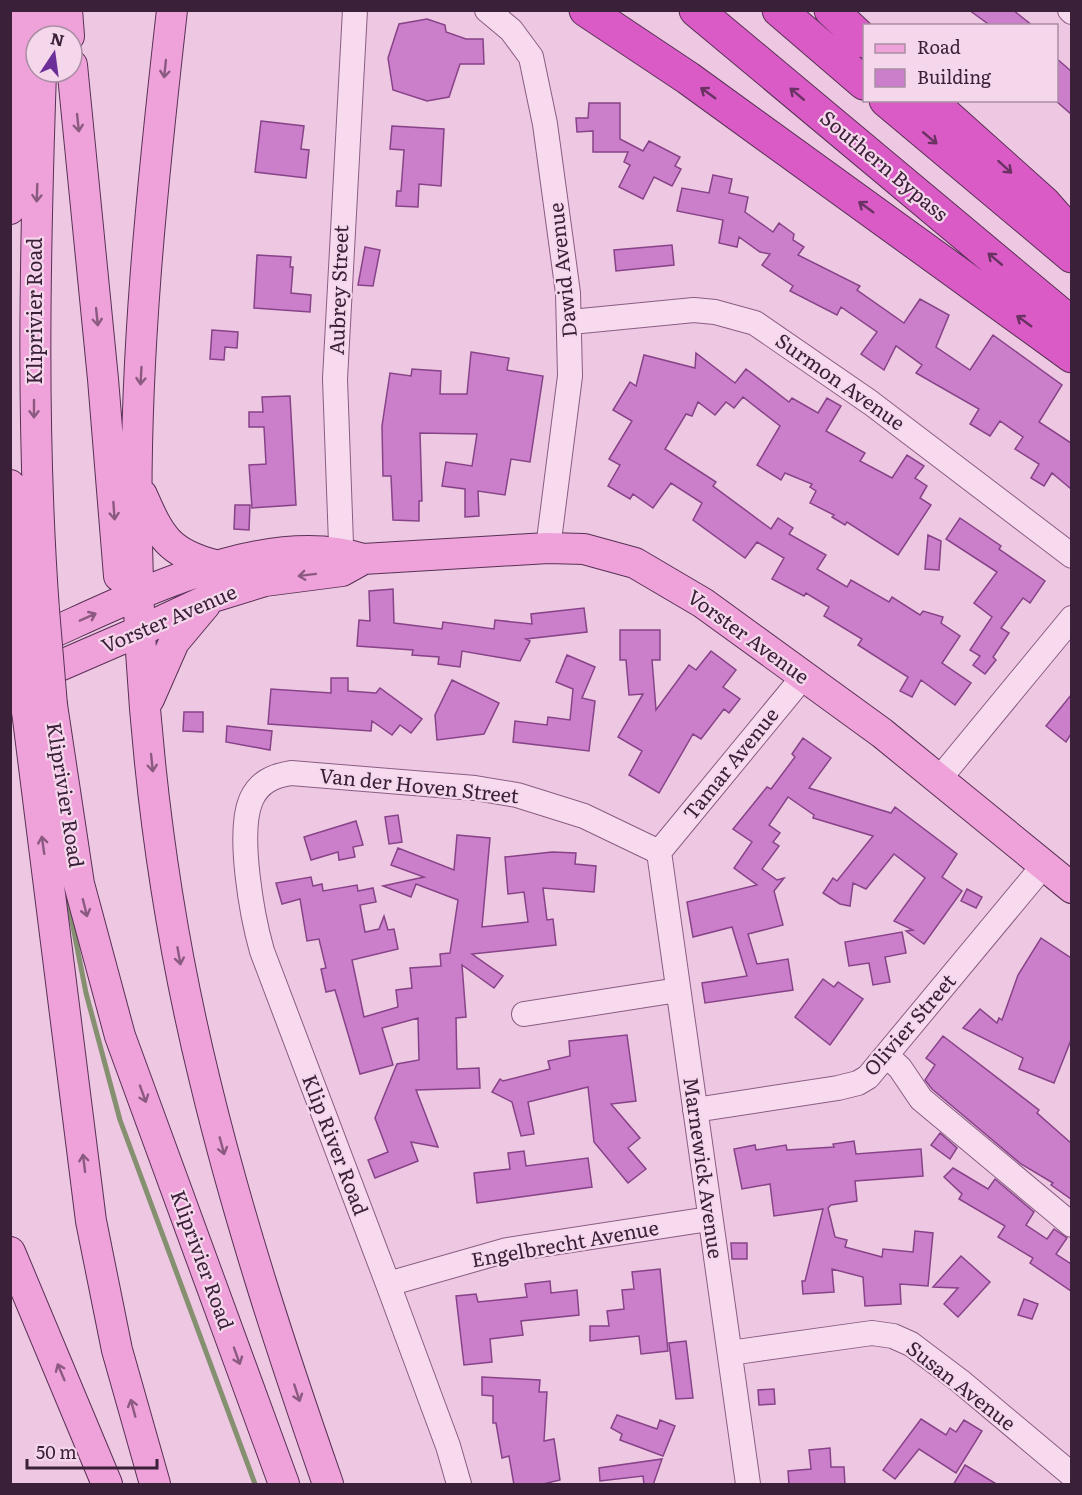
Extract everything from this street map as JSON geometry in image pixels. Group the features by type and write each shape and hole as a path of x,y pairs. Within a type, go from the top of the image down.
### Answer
{"highway":[{"path":"586,10 707,92 1071,356"},
{"name":"Southern Bypass","path":"696,10 1071,324"},
{"path":"779,10 863,82"},
{"path":"831,10 863,40"},
{"path":"888,102 1071,256"},
{"path":"931,102 1044,202 1071,235"}],"main road":[{"path":"10,209 18,10"},
{"path":"130,599 147,276 172,10"},
{"name":"Kliprivier Road","path":"41,84 34,280 34,394 38,521 34,623 26,697 91,1221 117,1350 155,1485"},
{"path":"74,84 102,367 133,635 147,705 169,895 204,1079 234,1193 328,1485"},
{"path":"137,483 163,539 182,554 214,565"},
{"name":"Kliprivier Road","path":"10,485 34,623"},
{"name":"Vorster Avenue","path":"26,697 133,635 213,597 265,581 349,561 548,548 584,549 635,563 704,603 940,778 1071,888"},
{"name":"Vorster Avenue","path":"10,651 34,623 130,599 214,565 292,553 349,561"},
{"path":"147,705 174,642 213,597"},
{"name":"Kliprivier Road","path":"26,697 120,1036 284,1485"},
{"path":"10,1252 107,1485"}],"street":[{"name":"Aubrey Street","path":"349,561 336,344 355,10"},
{"name":"Dawid Avenue","path":"487,10 512,30 531,57 544,124 571,321 568,402 548,548"},
{"name":"Surmon Avenue","path":"571,321 694,310 715,312 755,323 872,403 1071,556"},
{"path":"940,778 1071,618"},
{"name":"Tamar Avenue","path":"659,852 803,677"},
{"name":"Van der Hoven Street","path":"252,800 270,778 291,773 475,788 517,795 573,812 659,852"},
{"name":"Klip River Road","path":"252,800 247,822 250,893 262,951 448,1446 459,1485"},
{"name":"Marnewick Avenue","path":"659,852 748,1485"},
{"name":"Olivier Street","path":"695,1110 849,1086 868,1077 1044,865"},
{"path":"524,1014 678,990"},
{"path":"887,1056 900,1068 921,1099 1071,1225"},
{"name":"Engelbrecht Avenue","path":"388,1284 507,1250 709,1219"},
{"name":"Susan Avenue","path":"730,1353 872,1333 893,1336 911,1344 960,1381 1071,1475"}],"building":[{"path":"969,10 1013,10 1030,24 988,24"},
{"path":"427,19 445,25 446,32 466,39 483,39 484,64 460,64 449,97 427,101 393,90 388,58 399,24"},
{"path":"1058,60 1071,71 1071,114 1057,102"},
{"path":"589,103 620,103 620,139 643,151 649,141 680,157 675,166 681,169 672,186 654,177 643,199 619,187 630,165 624,162 628,152 593,152 593,131 577,132 576,118 588,118"},
{"path":"261,121 304,126 301,149 309,150 306,178 255,172"},
{"path":"392,126 444,129 441,186 419,184 418,207 396,206 397,191 401,191 404,150 390,149"},
{"path":"713,175 732,179 729,193 748,197 745,212 773,232 779,223 794,234 793,240 804,247 798,255 860,286 857,290 904,323 920,299 949,315 936,347 970,370 993,335 1062,385 1039,422 1071,443 1071,489 1052,473 1044,486 1031,478 1039,464 1015,449 1023,437 1000,421 990,436 970,424 979,409 916,373 922,365 896,346 884,370 861,354 877,332 841,307 837,315 790,291 793,286 762,265 770,254 760,252 739,237 737,247 719,243 723,220 677,211 682,188 709,193"},
{"path":"672,245 674,265 616,271 614,250"},
{"path":"365,247 380,250 373,286 358,285"},
{"path":"257,255 291,257 290,267 293,267 291,293 311,295 310,312 254,308"},
{"path":"212,330 238,332 237,348 225,347 224,360 210,359"},
{"path":"471,352 509,358 507,370 543,376 530,462 511,459 505,495 478,491 479,516 465,517 465,489 442,486 446,462 472,466 477,434 420,433 422,501 419,501 419,521 393,520 391,476 383,476 382,426 390,373 411,376 412,369 441,371 440,394 467,394"},
{"path":"696,353 735,383 746,369 789,402 792,398 818,413 827,398 841,406 826,431 865,453 860,461 892,478 907,455 924,466 915,478 927,486 920,498 931,505 898,555 847,522 845,525 832,517 834,515 810,503 816,491 810,487 812,484 785,473 781,480 757,465 780,426 743,397 734,408 726,402 715,415 698,402 692,416 686,414 665,449 716,482 713,486 771,529 778,518 793,528 789,534 826,555 817,569 847,587 851,580 889,602 892,597 920,615 923,611 943,617 941,623 960,636 942,663 971,683 955,705 921,680 912,697 900,691 908,677 858,645 862,639 824,616 829,607 806,593 804,596 772,579 784,558 757,542 745,558 693,520 702,503 671,483 653,508 633,494 630,499 608,486 620,465 609,459 632,421 613,410 630,382 636,386 644,355 695,368"},
{"path":"290,396 296,505 252,508 249,465 266,464 264,427 249,427 249,412 263,412 262,397"},
{"path":"235,505 250,505 249,530 234,529"},
{"path":"960,518 1001,546 999,549 1045,581 1030,603 1023,598 1001,628 1009,633 993,657 996,660 985,674 973,665 980,656 970,650 992,617 974,603 997,572 946,539"},
{"path":"928,535 941,541 939,570 925,569"},
{"path":"393,589 394,623 442,629 443,622 494,629 495,620 532,624 531,614 584,608 587,632 526,639 530,641 520,661 462,651 460,667 438,664 439,657 412,655 413,650 357,646 359,620 370,621 369,591"},
{"path":"620,630 660,630 660,660 652,660 656,710 689,665 696,670 711,651 736,670 723,687 740,699 729,713 724,709 701,739 693,734 659,793 629,775 642,751 618,737 643,694 629,695 626,660 620,660"},
{"path":"567,655 595,667 582,698 595,701 589,751 513,742 515,721 547,725 548,717 570,720 573,689 556,682"},
{"path":"331,678 348,678 348,691 376,693 380,688 422,719 411,733 400,725 392,735 372,721 371,731 268,724 271,689 331,693"},
{"path":"452,680 499,703 484,734 437,740 435,715"},
{"path":"1071,695 1071,734 1066,742 1046,726"},
{"path":"184,712 203,712 203,732 183,731"},
{"path":"227,726 272,731 270,750 226,742"},
{"path":"803,738 831,758 809,788 891,813 895,807 957,854 942,877 962,891 924,944 906,931 913,930 894,921 925,878 894,854 866,889 853,883 850,906 840,904 823,893 833,878 837,881 873,836 813,818 814,815 788,797 769,825 780,833 773,842 779,846 762,869 777,880 784,878 774,891 783,925 748,934 757,964 788,959 793,990 705,1003 702,983 747,976 732,927 693,937 687,902 757,885 734,868 752,842 733,829 767,787 771,789 795,757 792,754"},
{"path":"398,815 402,842 389,844 385,817"},
{"path":"356,821 363,845 353,847 355,857 339,860 338,852 311,860 304,837"},
{"path":"457,835 490,838 482,927 528,922 524,892 508,894 505,857 552,852 576,853 575,864 596,866 594,892 543,888 547,920 553,919 556,945 472,954 503,976 494,988 462,965 466,1017 456,1018 457,1069 479,1068 480,1088 416,1090 438,1147 411,1142 418,1161 375,1178 368,1160 388,1152 375,1118 397,1064 419,1060 418,1018 382,1028 393,1065 360,1074 335,990 326,992 321,969 326,968 319,939 307,941 300,899 282,904 276,883 311,877 313,886 322,884 323,891 357,885 358,891 373,888 376,902 360,905 365,932 379,929 384,916 388,930 394,929 398,949 352,960 364,1017 398,1007 396,990 412,988 410,968 441,966 440,954 450,953 458,900 416,884 411,897 383,886 424,877 391,865 398,848 454,870"},
{"path":"967,889 982,897 976,908 961,901"},
{"path":"902,932 906,953 885,957 890,982 873,985 869,963 849,966 845,942"},
{"path":"1041,938 1071,958 1071,1040 1054,1083 1019,1069 1023,1058 963,1028 980,1009 997,1023 999,1018 1002,1020 1018,975"},
{"path":"823,979 834,987 838,982 863,999 830,1045 795,1017"},
{"path":"627,1035 636,1101 611,1104 640,1138 628,1148 646,1169 628,1183 594,1142 588,1087 528,1102 534,1134 521,1136 512,1102 492,1092 500,1079 503,1081 550,1069 548,1061 570,1056 569,1041"},
{"path":"943,1036 1039,1110 1037,1113 1071,1143 1071,1199 1051,1185 1053,1183 1021,1164 932,1089 925,1080 935,1065 926,1058"},
{"path":"940,1133 957,1148 950,1159 931,1145"},
{"path":"854,1141 856,1154 921,1149 923,1176 855,1181 857,1201 831,1205 828,1208 835,1237 847,1240 845,1247 882,1257 883,1249 913,1252 915,1231 933,1233 928,1286 900,1284 901,1304 865,1306 863,1277 832,1269 834,1292 803,1294 802,1281 805,1281 823,1209 774,1216 770,1184 742,1189 734,1149 755,1145 756,1150 786,1145 787,1150 834,1147 833,1144"},
{"path":"524,1151 526,1166 588,1158 592,1187 477,1203 474,1173 510,1169 508,1153"},
{"path":"953,1168 988,1189 995,1179 1034,1212 1026,1225 1047,1239 1054,1229 1067,1238 1056,1254 1071,1264 1071,1291 1030,1263 1033,1258 998,1237 1005,1226 959,1199 962,1194 944,1177"},
{"path":"731,1243 747,1243 747,1259 732,1259"},
{"path":"961,1256 990,1282 958,1317 944,1304 958,1288 933,1287"},
{"path":"660,1269 668,1351 641,1354 639,1336 590,1341 590,1326 609,1326 607,1311 624,1309 622,1290 634,1289 632,1272"},
{"path":"550,1281 551,1293 577,1290 579,1315 521,1321 523,1335 490,1339 492,1362 464,1365 456,1296 476,1294 478,1302 527,1297 525,1284"},
{"path":"1024,1299 1038,1304 1032,1319 1018,1315"},
{"path":"686,1341 693,1398 676,1399 669,1343"},
{"path":"482,1377 540,1380 539,1392 547,1392 544,1441 554,1439 560,1480 539,1485 514,1485 509,1456 502,1458 496,1423 493,1423 493,1396 482,1395"},
{"path":"774,1389 775,1404 759,1405 758,1390"},
{"path":"617,1415 657,1429 660,1420 675,1426 663,1456 620,1440 622,1434 611,1428"},
{"path":"921,1419 946,1435 950,1428 956,1432 964,1420 982,1431 956,1473 919,1449 895,1479 883,1470"},
{"path":"830,1448 831,1467 844,1467 845,1485 789,1485 788,1471 811,1469 809,1450"},
{"path":"662,1459 653,1485 644,1485 643,1476 600,1481 599,1468"},
{"path":"965,1465 998,1485 953,1485"}],"waterway":[{"path":"68,901 86,993 120,1120 255,1484"}]}
